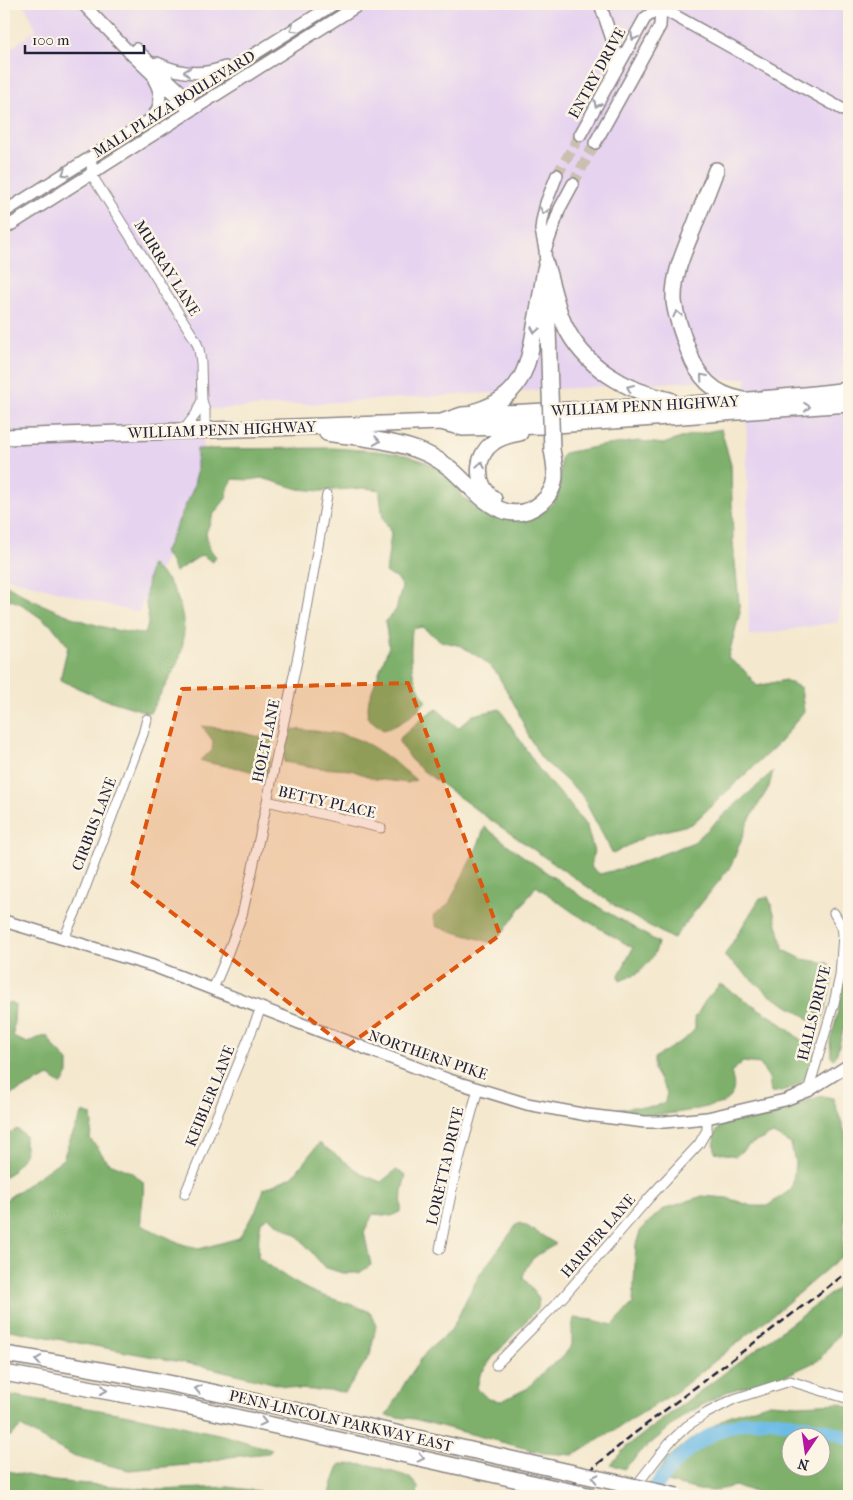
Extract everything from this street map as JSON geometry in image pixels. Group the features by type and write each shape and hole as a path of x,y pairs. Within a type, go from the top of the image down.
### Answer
{"highway":[{"path":"716,170 680,262 674,290 675,309 691,360 702,378 723,393 751,401"},
{"path":"546,257 550,391 552,450 549,476 542,492 533,500 519,505 506,504 494,498 485,490 480,478 480,465 484,453 490,445 506,436 565,424"},
{"path":"546,257 564,324 573,340 593,363 615,380 630,388 662,398 694,404"},
{"path":"462,415 497,402 510,391 524,374 531,353 546,257"},
{"name":"WILLIAM PENN HIGHWAY","path":"4,437 441,422 462,415 751,401 849,390"},
{"name":"WILLIAM PENN HIGHWAY","path":"441,422 463,428 565,424 849,404"},
{"path":"294,427 396,444 420,451 446,465 490,504 501,510 512,512 525,511 537,506 551,492 556,478 552,450"},
{"name":"PENN-LINCOLN PARKWAY EAST","path":"4,1354 186,1387 677,1496"},
{"name":"PENN-LINCOLN PARKWAY EAST","path":"4,1373 182,1405 592,1496"}],"street":[{"path":"83,4 149,72 183,99"},
{"name":"MALL PLAZA BOULEVARD","path":"4,212 334,4"},
{"name":"MALL PLAZA BOULEVARD","path":"4,229 360,4"},
{"path":"600,4 615,48 614,73"},
{"path":"657,6 849,113"},
{"path":"595,143 660,26 657,6"},
{"name":"ENTRY DRIVE","path":"580,135 644,18 657,6"},
{"path":"105,26 165,67 188,73 212,71 250,57"},
{"path":"136,49 191,110"},
{"path":"149,72 158,87 160,99 160,106 151,119"},
{"path":"91,174 92,156"},
{"name":"MURRAY LANE","path":"91,174 192,333 200,356 205,430"},
{"path":"546,257 541,230 542,221 546,203 558,175"},
{"path":"546,257 560,208 573,184"},
{"path":"182,431 196,414 202,400"},
{"name":"HOLT LANE","path":"213,989 242,915 302,637 327,495"},
{"name":"CIRBUS LANE","path":"64,938 78,906 147,719"},
{"name":"BETTY PLACE","path":"267,802 381,828"},
{"name":"HALLS DRIVE","path":"808,1091 840,976 843,934 834,913"},
{"name":"NORTHERN PIKE","path":"4,921 153,966 391,1059 478,1089 527,1104 618,1120 664,1122 707,1118 786,1100 808,1091 849,1065"},
{"name":"KEIBLER LANE","path":"185,1194 261,1008"},
{"name":"LORETTA DRIVE","path":"440,1249 455,1174 478,1089"},
{"name":"HARPER LANE","path":"496,1365 563,1297 699,1144 706,1130 707,1118"},
{"path":"628,1496 669,1443 687,1426 734,1399 790,1381 849,1399"}],"highlighted area":[{"path":"408,683 500,935 346,1047 131,881 182,689"}],"shaded area":[{"path":"24,4 849,4 849,567 846,568 838,622 749,636 746,378 203,410 203,485 138,613 4,577 4,54 36,29"}],"green space":[{"path":"721,429 731,465 733,542 740,612 728,658 743,669 757,686 785,680 801,688 804,711 780,742 692,824 648,835 613,854 581,794 541,758 496,672 482,659 461,646 441,641 422,627 412,629 412,666 416,683 426,701 407,719 383,730 367,717 369,699 389,646 385,621 396,610 402,587 398,579 386,573 391,533 383,518 380,490 364,488 320,491 299,489 262,478 249,480 233,479 228,488 227,497 213,515 206,533 210,549 216,557 213,562 202,555 175,572 171,562 164,553 193,489 197,471 197,449 333,448 406,455 428,463 450,477 463,497 481,512 505,518 522,519 541,514 556,500 560,482 561,458 564,453 639,441 663,444 687,436"},
{"path":"152,565 163,575 175,593 182,615 184,637 176,666 150,713 98,697 60,680 68,646 52,626 21,604 4,597 4,583 30,599 71,617 116,630 145,634 148,621 147,588 150,566"},
{"path":"437,709 458,728 473,715 500,709 540,771 587,827 594,852 591,867 600,874 631,866 694,842 773,771 769,787 748,822 731,866 673,939 621,910 485,816 410,759 398,740 426,715"},
{"path":"202,726 227,729 273,740 267,774 200,760 212,751 213,741"},
{"path":"293,729 338,734 360,740 386,756 416,780 408,783 375,779 351,770 319,768 284,762 285,743"},
{"path":"485,827 585,899 658,942 654,955 648,963 637,973 620,981 619,975 633,948 574,913 536,886 507,927 493,943 437,927 433,916 448,905"},
{"path":"768,897 784,950 802,959 828,963 834,970 826,1008 819,1028 805,1016 771,996 724,956 760,898"},
{"path":"849,945 849,1009 834,1059 831,1057 830,1040 847,968"},
{"path":"720,984 778,1021 813,1050 813,1061 807,1076 789,1089 771,1093 769,1078 760,1064 743,1062 731,1072 733,1082 732,1093 723,1103 683,1112 656,1115 616,1110 632,1107 655,1107 665,1102 667,1093 654,1070 654,1058 685,1039 695,1029 695,1018 705,1001"},
{"path":"10,1002 15,1005 13,1037 28,1043 47,1036 55,1048 68,1061 68,1074 62,1085 49,1076 4,1098 4,1005"},
{"path":"822,1096 833,1098 849,1144 849,1195 846,1205 842,1256 780,1309 676,1392 574,1455 543,1453 414,1419 386,1416 406,1381 426,1352 452,1329 480,1274 518,1223 525,1225 556,1244 531,1260 523,1277 539,1298 538,1308 493,1357 480,1375 477,1388 488,1399 502,1401 528,1388 545,1370 561,1359 572,1345 574,1318 613,1325 633,1303 636,1244 641,1229 662,1210 702,1196 727,1198 752,1206 767,1206 792,1189 795,1163 791,1144 773,1134 749,1145 736,1156 715,1152 714,1134 723,1124"},
{"path":"83,1112 91,1115 90,1139 107,1162 132,1172 143,1182 141,1225 182,1244 199,1249 239,1238 256,1210 264,1189 293,1176 319,1143 364,1175 381,1182 396,1170 406,1175 402,1191 401,1211 392,1216 373,1214 364,1232 371,1265 359,1273 342,1273 324,1267 298,1236 268,1217 261,1222 258,1257 286,1277 318,1294 370,1312 376,1326 370,1355 346,1392 297,1389 207,1367 4,1329 4,1201 63,1159"},
{"path":"17,1129 25,1136 25,1154 12,1172 4,1177 4,1137"},
{"path":"849,1280 849,1321 819,1360 789,1374 726,1392 686,1414 643,1450 624,1469 611,1464 625,1448"},
{"path":"4,1394 135,1416 223,1435 272,1450 269,1453 229,1457 198,1464 129,1470 75,1457 21,1427 11,1436 4,1437"},
{"path":"770,1403 798,1405 840,1403 849,1407 849,1496 770,1496 735,1486 714,1491 699,1490 654,1479 666,1460 689,1441 731,1415"},
{"path":"340,1464 371,1465 409,1477 418,1487 417,1496 330,1496"},
{"path":"4,1470 53,1481 160,1490 227,1487 259,1491 266,1496 4,1496"}],"waterway":[{"path":"649,1496 671,1467 697,1444 711,1435 744,1423 763,1420 776,1421 824,1430 849,1439"}],"tunnel":[{"path":"557,175 580,135"},
{"path":"573,184 595,143"}],"railway":[{"path":"562,1496 631,1436 849,1271"}]}
